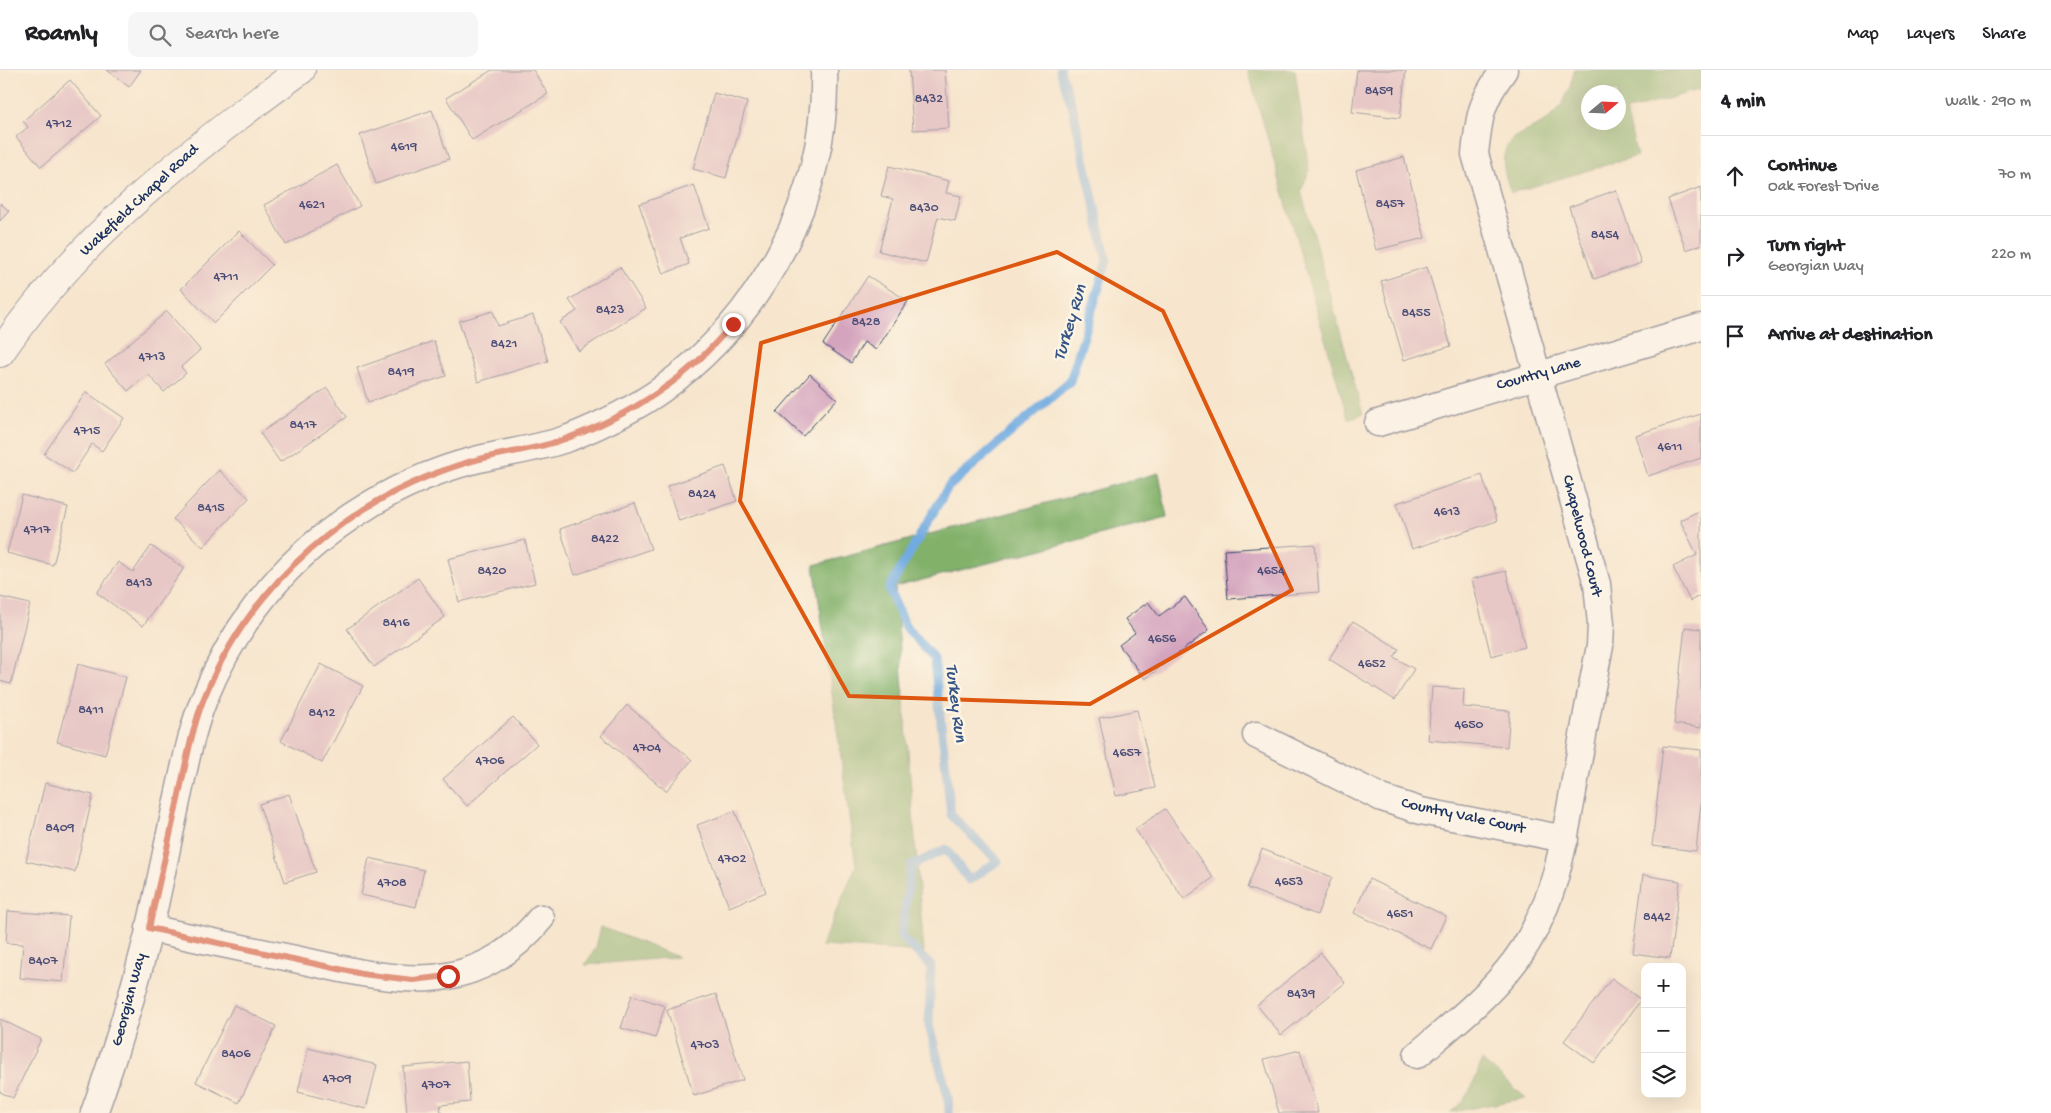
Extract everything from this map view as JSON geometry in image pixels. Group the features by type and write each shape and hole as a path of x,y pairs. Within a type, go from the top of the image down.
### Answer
{"main road":[{"name":"Wakefield Chapel Road","path":"0,353 56,281 85,250 151,187 225,124 302,70"}],"street":[{"name":"Georgian Way","path":"94,1113 116,1051 149,928 192,735 204,698 226,651 255,607 290,568 327,534 378,500 434,474 474,460 526,450 565,439 610,420 659,392 697,362 733,324 763,284 790,235 807,192 819,142 825,90 824,70"},
{"name":"Chapelwood Court","path":"1417,1055 1485,997 1516,960 1540,921 1552,888 1565,839 1600,646 1601,624 1597,584 1475,154 1478,121 1489,91 1504,70"},
{"name":"Country Lane","path":"1378,423 1701,328"},
{"name":"Country Vale Court","path":"1256,735 1382,798 1421,811 1565,839"},
{"path":"149,928 362,974 413,980 448,976 480,967 508,951 541,918"}],"highlighted area":[{"path":"1057,252 1163,311 1292,590 1090,704 849,696 740,501 761,343"}],"green space":[{"path":"1248,70 1295,70 1309,171 1301,191 1363,414 1348,419"},
{"path":"1574,70 1701,70 1701,89 1626,111 1637,156 1511,193 1504,165 1506,147 1515,137 1541,124 1553,115 1558,110 1568,91"},
{"path":"1159,473 1167,517 895,587 924,952 821,946 856,866 814,565"},
{"path":"601,927 678,957 585,965 596,947"},
{"path":"1482,1060 1526,1098 1451,1112 1467,1095"}],"building":[{"path":"107,70 141,70 129,87"},
{"path":"492,70 533,70 548,94 472,140 446,98"},
{"path":"909,70 945,70 949,128 913,130"},
{"path":"1357,70 1406,70 1400,118 1352,112"},
{"path":"70,80 101,116 41,167 16,137 28,127 23,121"},
{"path":"714,93 747,102 726,178 693,169"},
{"path":"432,110 449,159 376,184 360,135"},
{"path":"1404,157 1425,238 1376,250 1356,170"},
{"path":"337,165 360,206 286,245 264,205"},
{"path":"889,166 949,181 946,193 961,196 955,221 938,217 926,263 879,251 893,199 881,196"},
{"path":"694,185 709,228 680,238 689,264 663,274 639,204"},
{"path":"1701,187 1701,245 1686,250 1668,199"},
{"path":"1616,190 1641,263 1594,279 1569,207"},
{"path":"0,203 9,211 0,221"},
{"path":"239,231 272,265 214,323 181,289"},
{"path":"620,267 646,308 579,351 560,322 577,311 569,300"},
{"path":"1427,267 1451,346 1404,360 1381,281"},
{"path":"868,276 908,301 876,350 864,342 851,363 823,344"},
{"path":"167,311 200,350 181,367 186,373 164,392 148,374 128,391 105,364"},
{"path":"493,311 498,326 533,315 548,361 478,382 459,321"},
{"path":"434,341 446,376 368,402 357,368"},
{"path":"810,374 837,399 803,436 777,412"},
{"path":"327,388 347,417 280,462 260,433"},
{"path":"86,392 124,418 102,451 92,444 73,473 44,454"},
{"path":"1701,414 1701,458 1648,476 1635,435"},
{"path":"725,466 737,501 679,521 667,486"},
{"path":"219,470 249,498 203,547 173,519"},
{"path":"1482,475 1497,521 1412,549 1397,503"},
{"path":"22,495 68,507 53,565 7,553"},
{"path":"635,503 651,549 575,575 560,529"},
{"path":"1701,510 1701,595 1690,601 1673,567 1697,555 1680,520"},
{"path":"525,540 535,583 459,602 448,559"},
{"path":"1315,544 1319,592 1228,599 1224,550"},
{"path":"151,546 184,568 143,626 97,593 118,562 133,572"},
{"path":"1506,571 1525,647 1491,656 1472,579"},
{"path":"418,578 445,617 374,667 347,629"},
{"path":"0,597 30,604 11,684 0,681"},
{"path":"1185,597 1209,630 1145,679 1119,645 1135,633 1125,619 1148,602 1159,616"},
{"path":"1353,621 1399,649 1394,657 1414,669 1395,700 1329,659"},
{"path":"1685,627 1701,629 1701,728 1674,724"},
{"path":"78,664 126,677 105,755 57,742"},
{"path":"321,664 363,686 322,763 281,741"},
{"path":"1432,687 1464,689 1463,707 1510,711 1507,747 1428,740"},
{"path":"627,705 692,760 666,791 601,736"},
{"path":"1137,710 1155,788 1116,796 1099,718"},
{"path":"513,717 537,744 467,806 443,779"},
{"path":"1663,746 1701,750 1701,803 1696,851 1652,846"},
{"path":"45,783 93,795 75,872 26,861"},
{"path":"289,794 316,872 285,882 259,804"},
{"path":"1165,809 1213,878 1184,899 1135,829"},
{"path":"735,811 766,892 729,907 697,825"},
{"path":"1262,849 1332,877 1317,915 1247,888"},
{"path":"369,858 424,870 416,907 361,895"},
{"path":"1643,875 1680,881 1670,958 1633,953"},
{"path":"1369,879 1446,916 1431,949 1354,913"},
{"path":"8,911 69,916 63,982 20,978 23,944 6,943"},
{"path":"1321,953 1345,983 1281,1035 1257,1005"},
{"path":"1612,978 1641,1000 1594,1063 1564,1041"},
{"path":"716,994 743,1080 694,1096 667,1010"},
{"path":"632,995 665,1006 655,1038 621,1028"},
{"path":"234,1005 276,1026 239,1103 196,1082"},
{"path":"0,1019 41,1039 13,1098 0,1092"},
{"path":"308,1048 377,1065 366,1109 298,1092"},
{"path":"1300,1050 1318,1113 1279,1113 1264,1059"},
{"path":"467,1061 470,1102 440,1105 441,1113 407,1113 403,1067"}],"waterway":[{"name":"Turkey Run","path":"949,1113 948,1097 929,1026 931,966 901,937 911,866 946,849 969,880 998,861 951,815 934,659 905,626 889,589 948,487 1070,381 1107,261 1073,109 1060,70"}],"route":[{"path":"448,976 413,980 362,974 149,928 192,735 204,698 226,651 255,607 290,568 327,534 378,500 426,476 474,460 526,450 565,439 610,420 659,392 697,362 733,324"}]}
